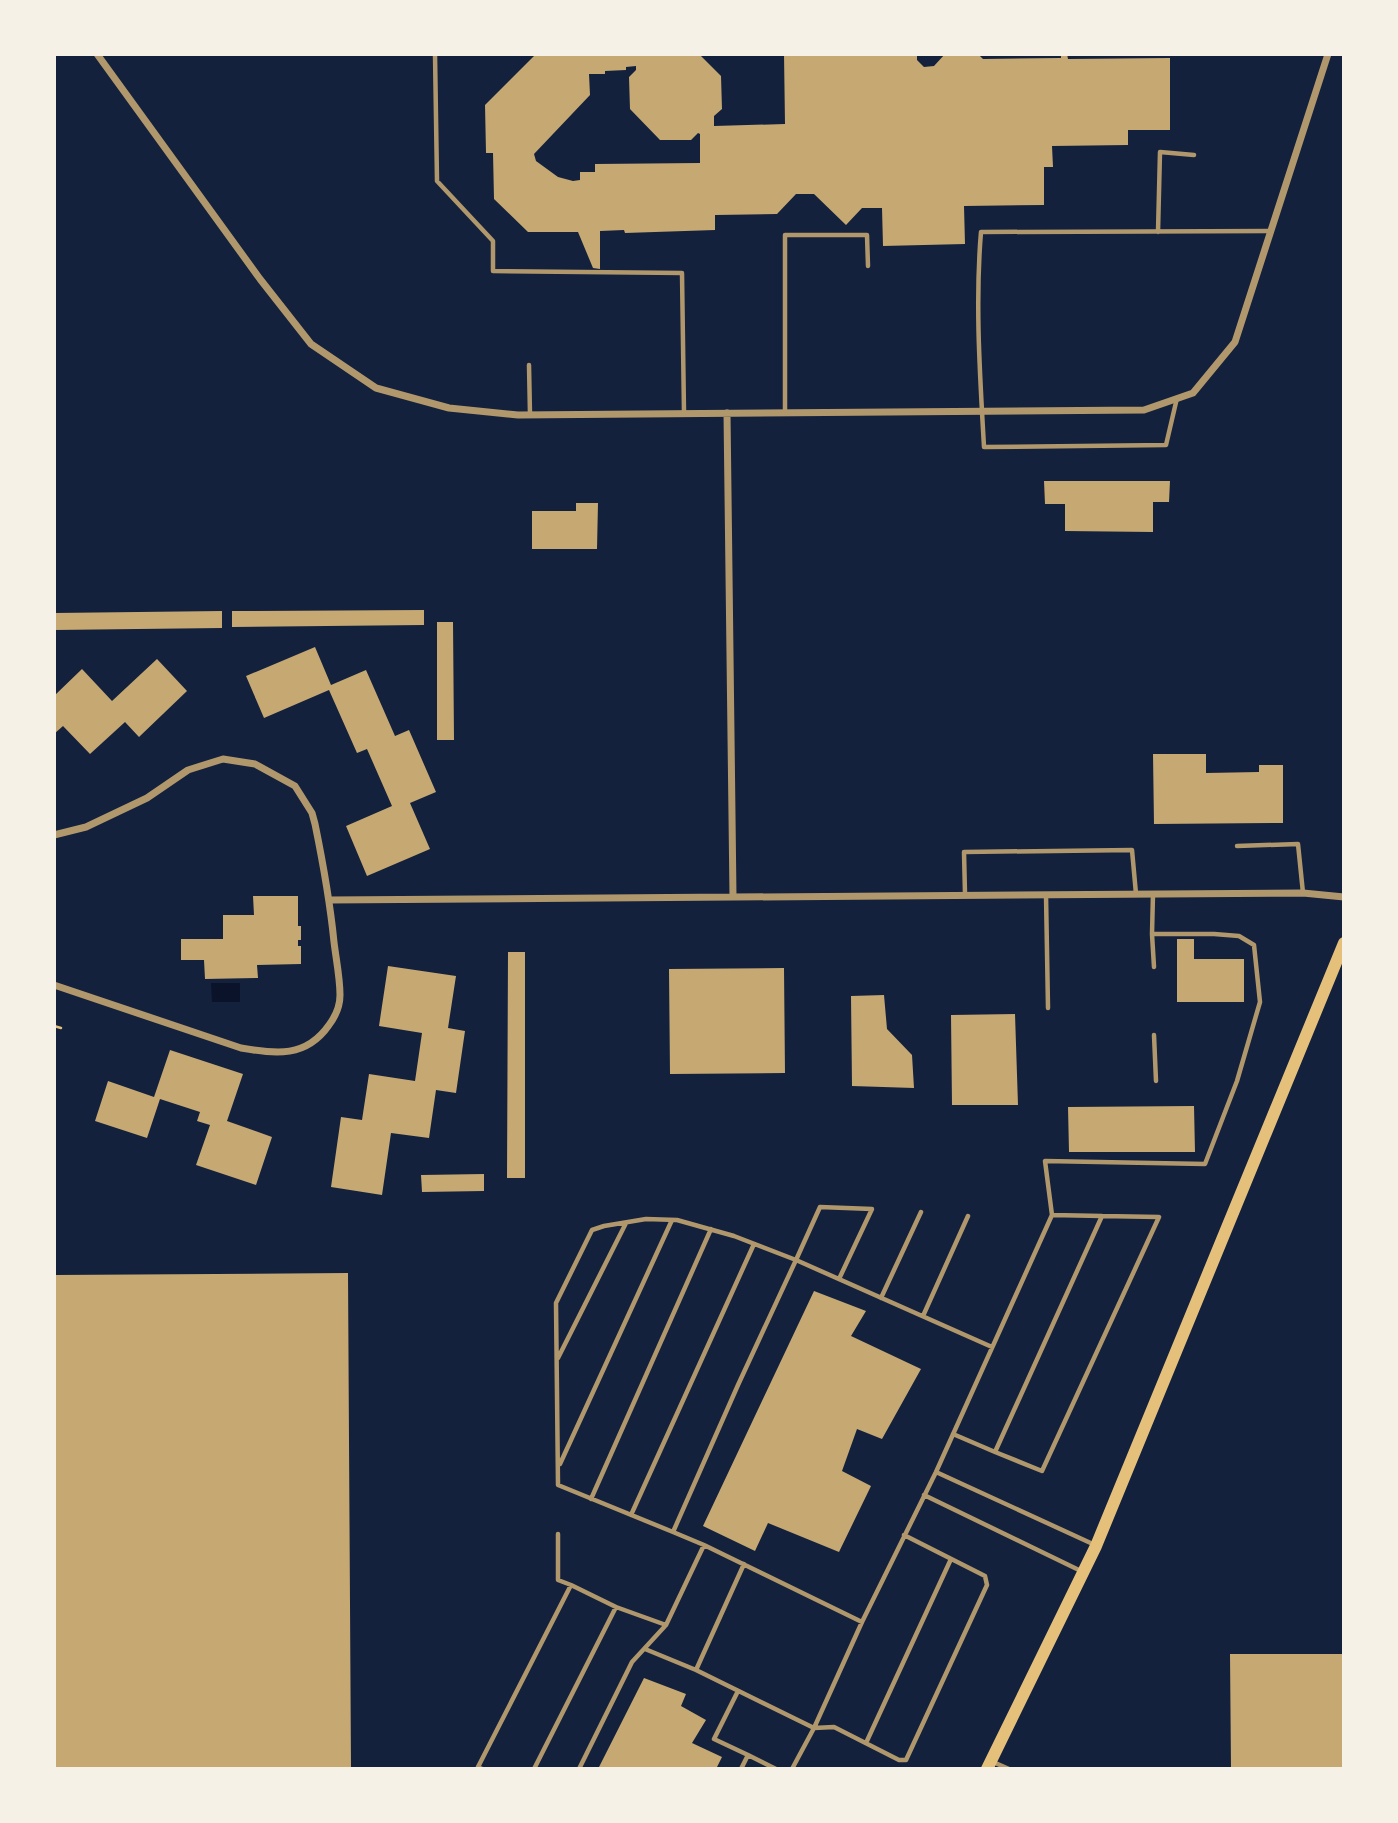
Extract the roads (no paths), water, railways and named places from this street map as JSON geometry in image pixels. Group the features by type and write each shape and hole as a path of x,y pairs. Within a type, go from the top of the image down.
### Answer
{"main road":[{"path":"989,1765 1096,1546 1344,943"}],"street":[{"path":"97,54 260,279 311,344 376,388 449,408 530,415 1144,410 1193,393 1235,342 1328,54"},
{"path":"727,413 733,896"},
{"path":"54,835 86,827 147,798 188,769 223,759 255,764 295,786 312,813 315,824 329,900 340,997 335,1017 310,1045 290,1052 266,1052 241,1048 54,985"},
{"path":"329,900 1303,892 1344,897"}],"lane":[{"path":"435,54 437,181 492,241 493,271 682,273 684,414"},
{"path":"1158,232 1160,152 1194,155"},
{"path":"1177,398 1166,445 984,447 979,263 981,232 1271,231"},
{"path":"785,413 785,235 867,235 868,266"},
{"path":"529,365 530,415"},
{"path":"1237,846 1298,844 1303,892"},
{"path":"965,894 964,852 1132,850 1136,894"},
{"path":"1153,893 1154,967"},
{"path":"1046,894 1048,1008"},
{"path":"793,1769 936,1472 1052,1215 1045,1161 1205,1164 1237,1081 1260,1002 1254,945 1239,936 1152,934"},
{"path":"1154,1035 1156,1081"},
{"path":"673,1532 737,1385 820,1207 872,1209 839,1279"},
{"path":"881,1297 921,1212"},
{"path":"953,1434 1042,1471 1159,1217 1052,1215"},
{"path":"923,1316 968,1216"},
{"path":"995,1452 1102,1216"},
{"path":"862,1622 704,1545 558,1485 556,1303 592,1230 646,1219 672,1220 734,1236 796,1260 992,1347"},
{"path":"558,1468 672,1220"},
{"path":"556,1361 627,1222"},
{"path":"591,1499 711,1229"},
{"path":"631,1515 754,1244"},
{"path":"936,1472 1096,1546"},
{"path":"924,1495 1083,1573"},
{"path":"558,1534 558,1580 616,1607 666,1625"},
{"path":"645,1648 814,1728 834,1727 899,1760 906,1759 987,1585 985,1576 905,1535"},
{"path":"579,1769 632,1662 666,1625 704,1545"},
{"path":"866,1743 951,1559"},
{"path":"696,1670 744,1564"},
{"path":"482,1769 478,1766 570,1585"},
{"path":"534,1769 616,1607"},
{"path":"738,1691 715,1739 776,1769"},
{"path":"741,1769 748,1755"},
{"path":"989,1765 1009,1769"}],"water":[{"path":"211,983 240,983 240,1002 212,1002"}]}
